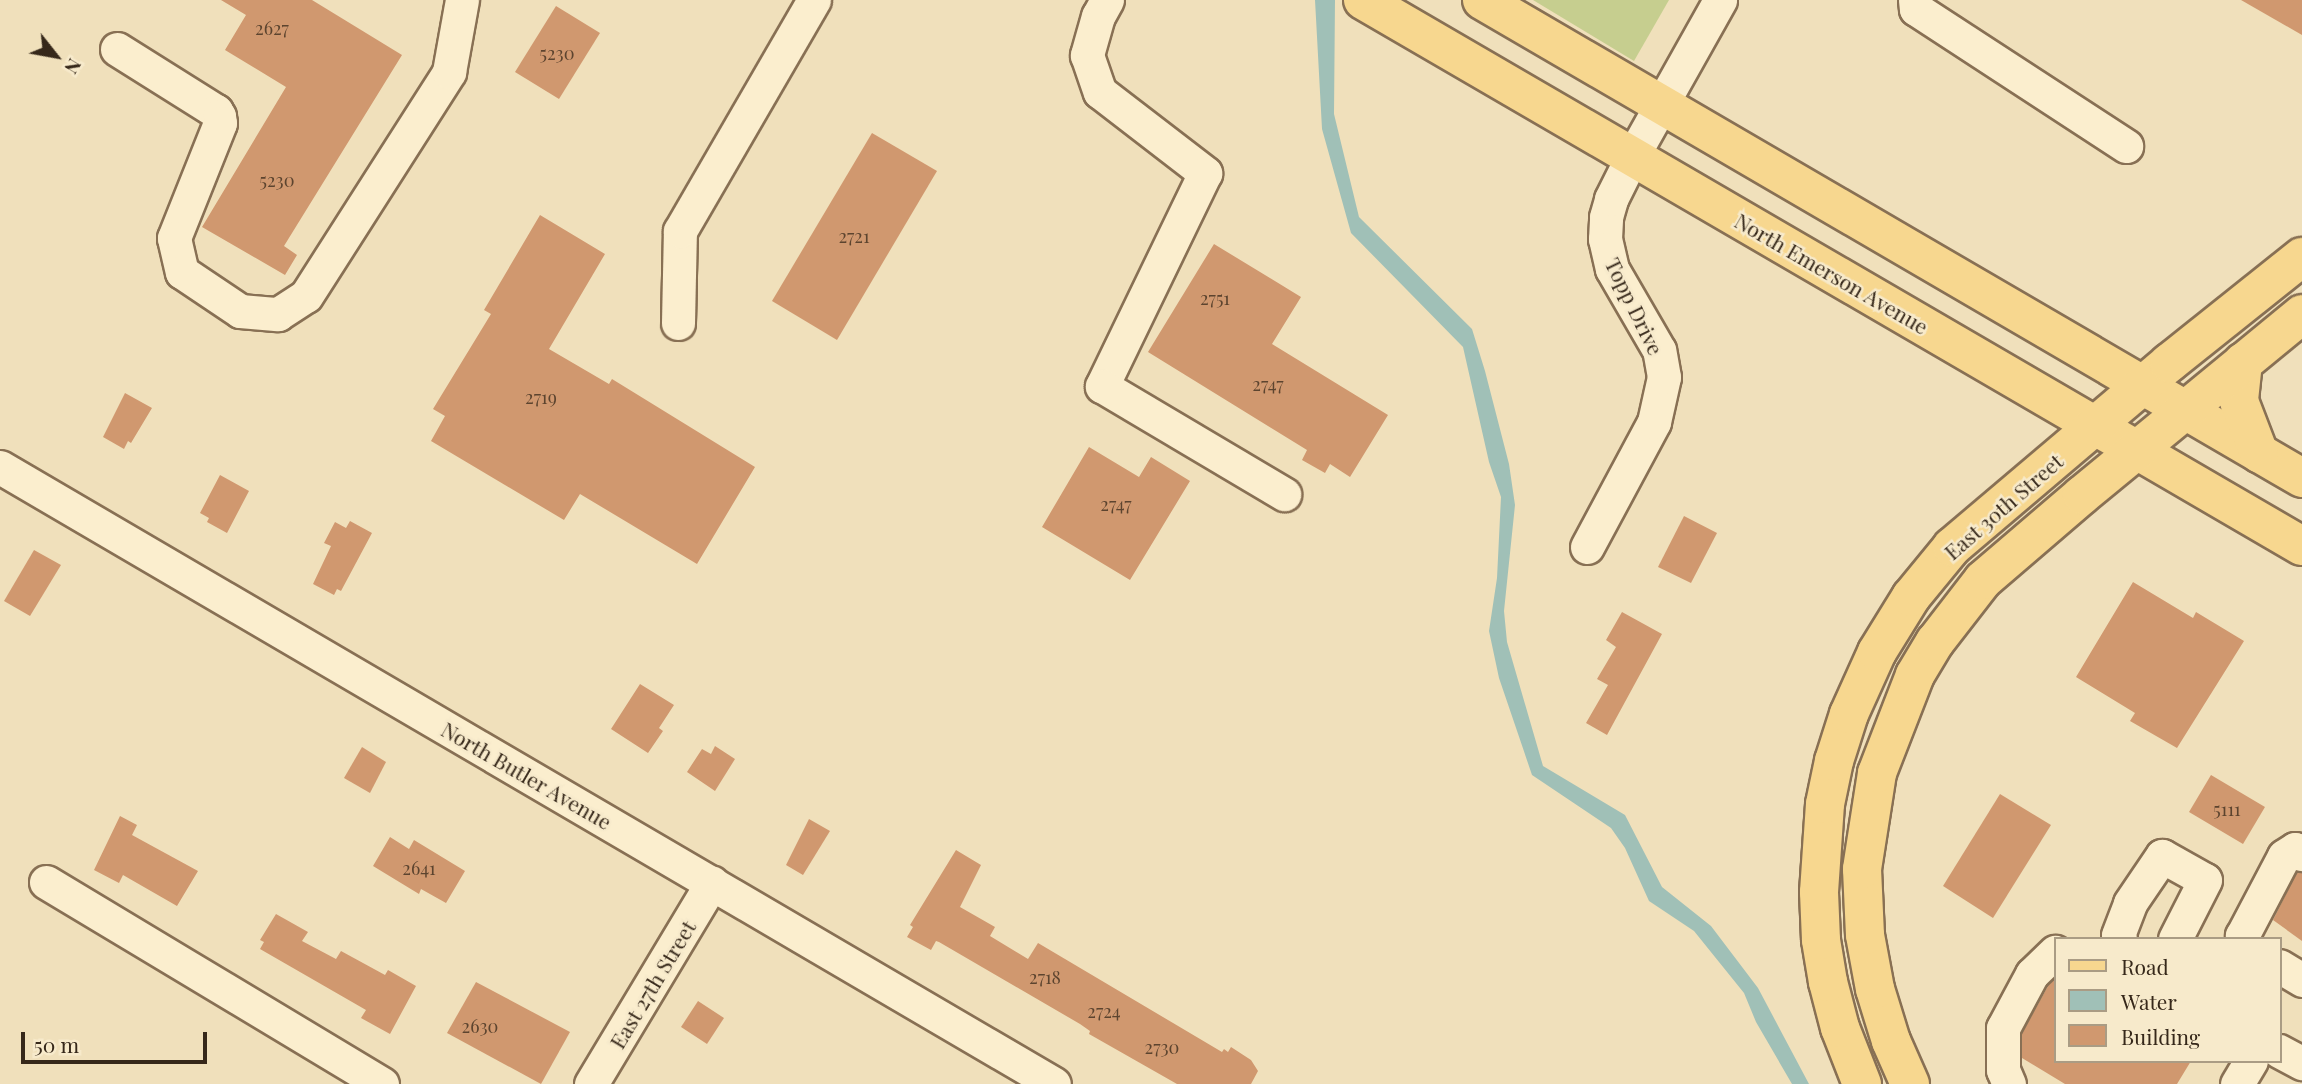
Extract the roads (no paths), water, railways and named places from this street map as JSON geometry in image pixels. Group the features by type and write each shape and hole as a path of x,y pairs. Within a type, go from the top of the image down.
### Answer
{"main road":[{"path":"1482,0 2302,478"},
{"name":"North Emerson Avenue","path":"1372,6 2302,546"},
{"name":"East 30th Street","path":"1862,1084 1840,1028 1828,982 1821,940 1819,892 1825,804 1849,714 1892,625 1932,571 1982,520 2302,257"},
{"name":"East 30th Street","path":"1910,1084 1883,1017 1868,957 1864,925 1865,840 1877,773 1901,703 1928,653 1983,580 2135,450 2302,314"},
{"path":"2243,362 2239,401 2259,453"}],"street":[{"path":"117,49 216,111 219,116 220,123 174,238 183,272 240,311 278,314 306,296 449,72 462,0"},
{"path":"678,323 680,232 814,0"},
{"path":"1107,0 1098,16 1087,55 1100,92 1205,173 1102,386 1284,494"},
{"name":"Topp Drive","path":"1587,547 1654,422 1663,393 1664,377 1658,350 1612,269 1605,239 1611,199 1661,103 1720,0"},
{"path":"1915,0 1916,9 2126,146"},
{"name":"North Butler Avenue","path":"0,467 1054,1084"},
{"path":"2243,937 2284,856 2295,849 2302,853"},
{"path":"2114,937 2130,903 2162,856 2205,880 2176,937"},
{"path":"46,882 382,1084"},
{"name":"East 27th Street","path":"591,1084 712,883"},
{"path":"2010,1084 2003,1070 2003,1028 2032,974 2054,953"},
{"path":"2281,967 2302,980"},
{"path":"2281,1052 2302,1063"},
{"path":"2237,1084 2250,1063"}],"water":[{"path":"1315,0 1335,0 1334,114 1359,217 1472,329 1485,371 1509,464 1515,505 1504,611 1507,642 1543,766 1625,815 1662,887 1711,926 1758,988 1809,1084 1792,1084 1756,1022 1744,993 1694,931 1649,901 1625,848 1611,828 1532,775 1499,678 1489,631 1497,578 1501,497 1489,462 1463,347 1351,233 1322,129"}]}
